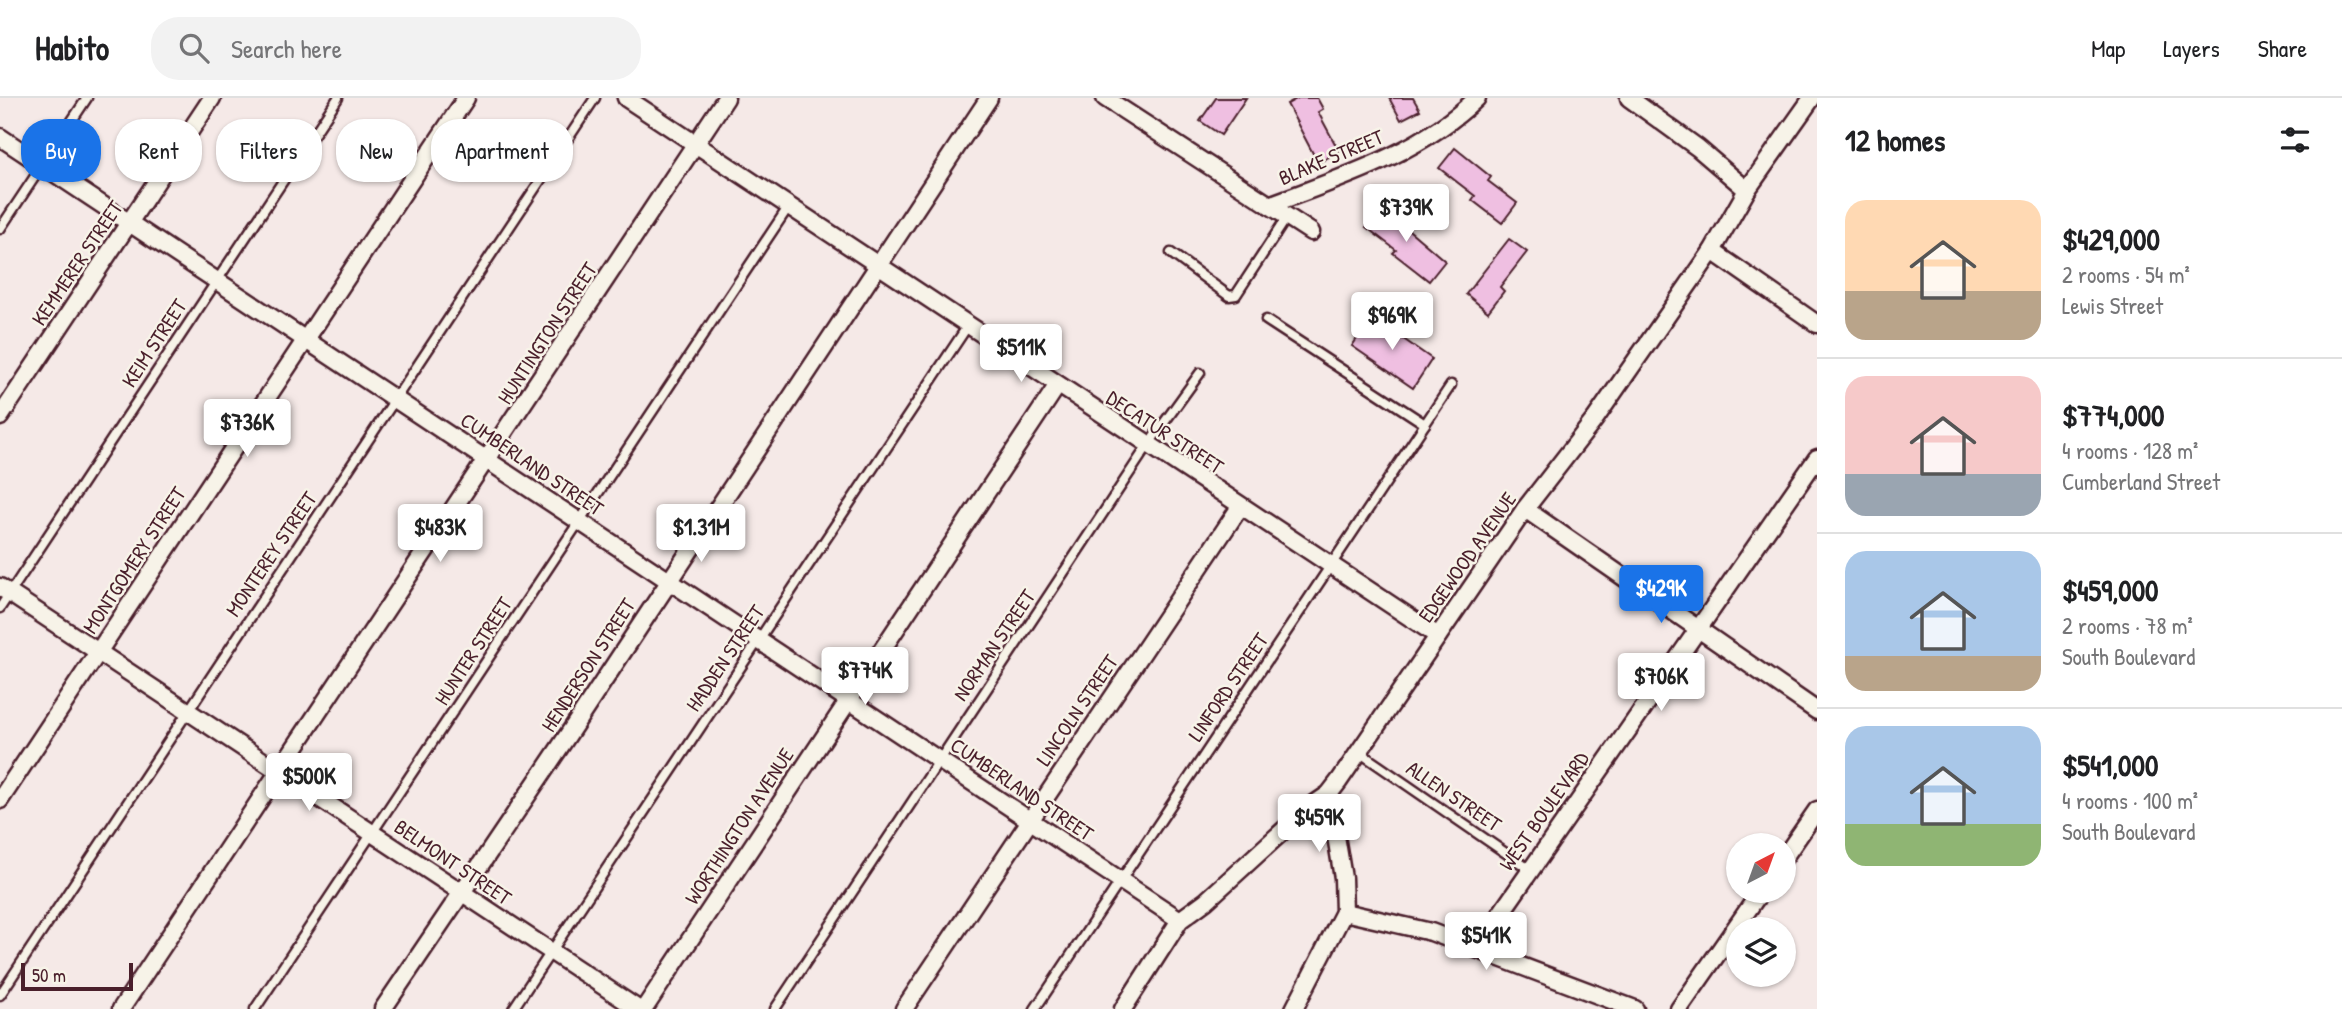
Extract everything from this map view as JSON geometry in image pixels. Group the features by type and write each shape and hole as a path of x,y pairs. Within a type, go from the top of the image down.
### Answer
{"street":[{"name":"KEMMERER STREET","path":"0,416 212,98"},
{"name":"MONTGOMERY STREET","path":"0,800 304,338 466,98"},
{"name":"DECATUR STREET","path":"626,98 967,327 1438,636"},
{"name":"HUNTINGTON STREET","path":"121,1009 726,98"},
{"name":"HENDERSON STREET","path":"383,1009 558,750 876,265 989,98"},
{"name":"BLAKE STREET","path":"1105,98 1311,232"},
{"name":"BLAKE STREET","path":"1269,205 1381,162 1457,118 1477,98"},
{"path":"1629,98 1698,148 1747,190"},
{"name":"EDGEWOOD AVENUE","path":"1123,1009 1180,920 1206,901 1307,810 1329,794 1525,509 1595,419 1712,251 1747,190 1812,98"},
{"name":"CUMBERLAND STREET","path":"0,137 21,150"},
{"name":"CUMBERLAND STREET","path":"69,182 1180,920"},
{"path":"1712,251 1817,324"},
{"name":"WORTHINGTON AVENUE","path":"644,1009 1057,386"},
{"name":"WEST BOULEVARD","path":"1476,949 1817,457"},
{"name":"LINCOLN STREET","path":"904,1009 1028,819 1240,507"},
{"path":"1525,509 1817,710"},
{"name":"BELMONT STREET","path":"5,590 638,1009"},
{"path":"1294,1009 1344,912 1343,878 1329,794"},
{"path":"1796,840 1817,810"},
{"path":"1679,1009 1753,903"},
{"path":"1344,912 1431,932 1635,1009"}],"lane":[{"path":"73,119 87,98"},
{"name":"KEIM STREET","path":"0,608 5,590 338,98"},
{"name":"MONTEREY STREET","path":"0,995 595,98"},
{"path":"0,229 30,182"},
{"name":"HUNTER STREET","path":"255,1009 789,206"},
{"path":"1171,253 1229,296 1236,295 1287,217"},
{"path":"1266,320 1425,424"},
{"name":"HADDEN STREET","path":"513,1009 967,327"},
{"name":"NORMAN STREET","path":"775,1009 1147,445 1200,373"},
{"name":"LINFORD STREET","path":"1035,1009 1451,385"},
{"name":"ALLEN STREET","path":"1359,752 1529,869"}],"building":[{"path":"1216,98 1246,98 1221,135 1200,121"},
{"path":"1298,98 1317,98 1323,109 1318,112 1339,151 1318,163 1287,104"},
{"path":"1389,98 1413,98 1420,110 1401,120"},
{"path":"1455,148 1491,177 1488,181 1517,203 1502,223 1472,200 1475,196 1439,168"},
{"path":"1382,207 1445,261 1429,281 1393,253 1396,250 1366,227"},
{"path":"1509,239 1527,252 1500,287 1504,291 1488,312 1466,294"},
{"path":"1372,317 1432,359 1413,388 1352,346"}]}
